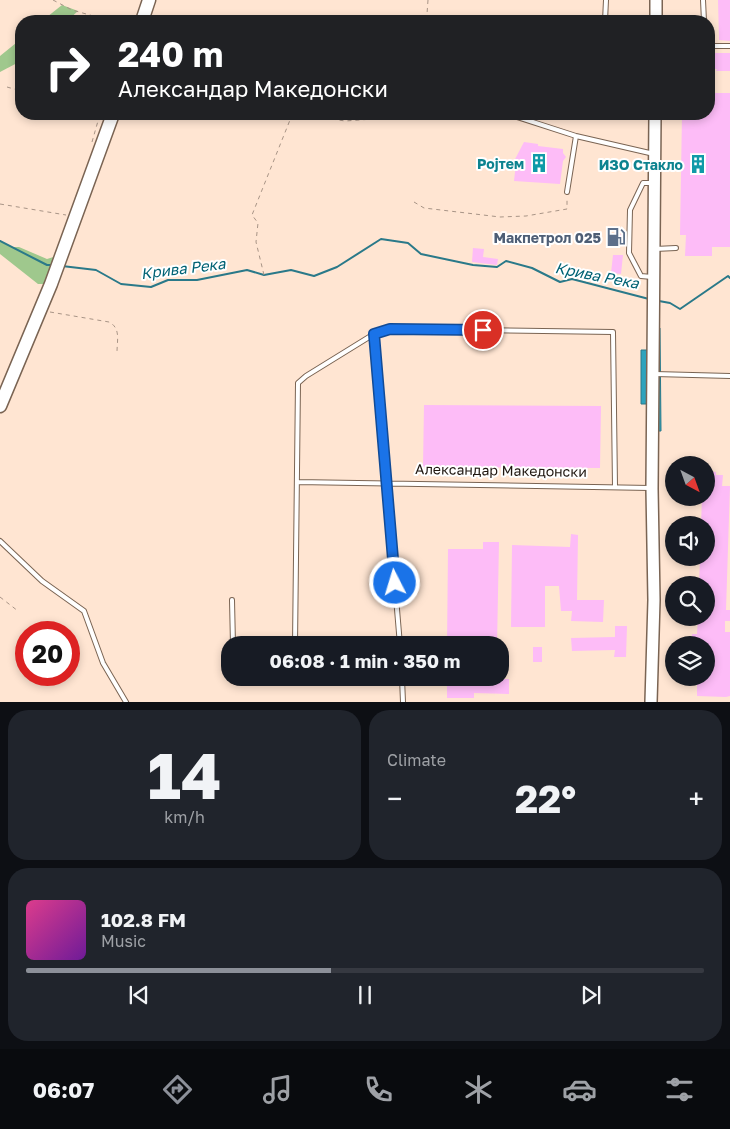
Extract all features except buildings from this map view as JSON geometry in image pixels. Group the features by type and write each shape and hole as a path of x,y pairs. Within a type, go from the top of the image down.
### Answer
{"main road":[{"path":"144,15 149,0"},
{"path":"656,0 656,15"},
{"path":"0,406 77,217 111,120"},
{"path":"651,702 654,600 652,488 655,120"}],"lane":[{"path":"606,0 606,15"},
{"path":"703,0 704,15"},
{"path":"715,46 730,46"},
{"path":"527,120 576,136 654,154"},
{"path":"568,192 576,136"},
{"path":"653,183 643,183 630,210 629,253 641,276 653,277"},
{"path":"653,249 676,248"},
{"path":"294,636 298,384 306,376 374,334 390,329 613,332 615,487"},
{"path":"374,334 399,636"},
{"path":"653,374 730,376"},
{"name":"Александар Македонски","path":"297,482 652,488"},
{"path":"0,541 42,582 84,611 103,663 126,702"},
{"path":"232,600 233,636"},
{"path":"402,686 403,702"}],"path":[{"path":"53,0 72,10 90,15"},
{"path":"428,0 428,15"},
{"path":"7,88 15,90"},
{"path":"264,275 256,242 258,223 252,215 290,120"},
{"path":"339,120 359,120"},
{"path":"414,202 424,208 500,217 526,216 567,210 568,192"},
{"path":"0,204 77,217"},
{"path":"40,309 113,324 117,332 117,352"},
{"path":"0,597 18,611"}],"green space":[{"path":"62,5 78,11 74,15 50,15"},
{"path":"15,44 15,64 0,72 0,56"},
{"path":"0,241 47,259 63,254 51,284 38,284 0,254"}],"water":[{"path":"660,328 661,431 648,431 647,404 641,404 641,350 648,350 648,329"}],"waterway":[{"name":"Крива Река","path":"62,266 96,270 121,284 151,287 168,280 197,280 247,270 264,275 291,270 314,276 337,267 381,239 408,243 421,254 473,265 497,267 506,261 532,268 560,282 572,279 649,299"},
{"name":"Крива Река","path":"0,241 47,265 52,265"},
{"name":"Крива Река","path":"659,301 670,303 680,309 728,276 730,278"}],"place":[{"name":"Ројтем","path":"539,163"},
{"name":"ИЗО Стакло","path":"698,164"},
{"name":"Макпетрол 025","path":"616,237"}],"route":[{"path":"395,583 374,334 390,329 483,330"}]}
